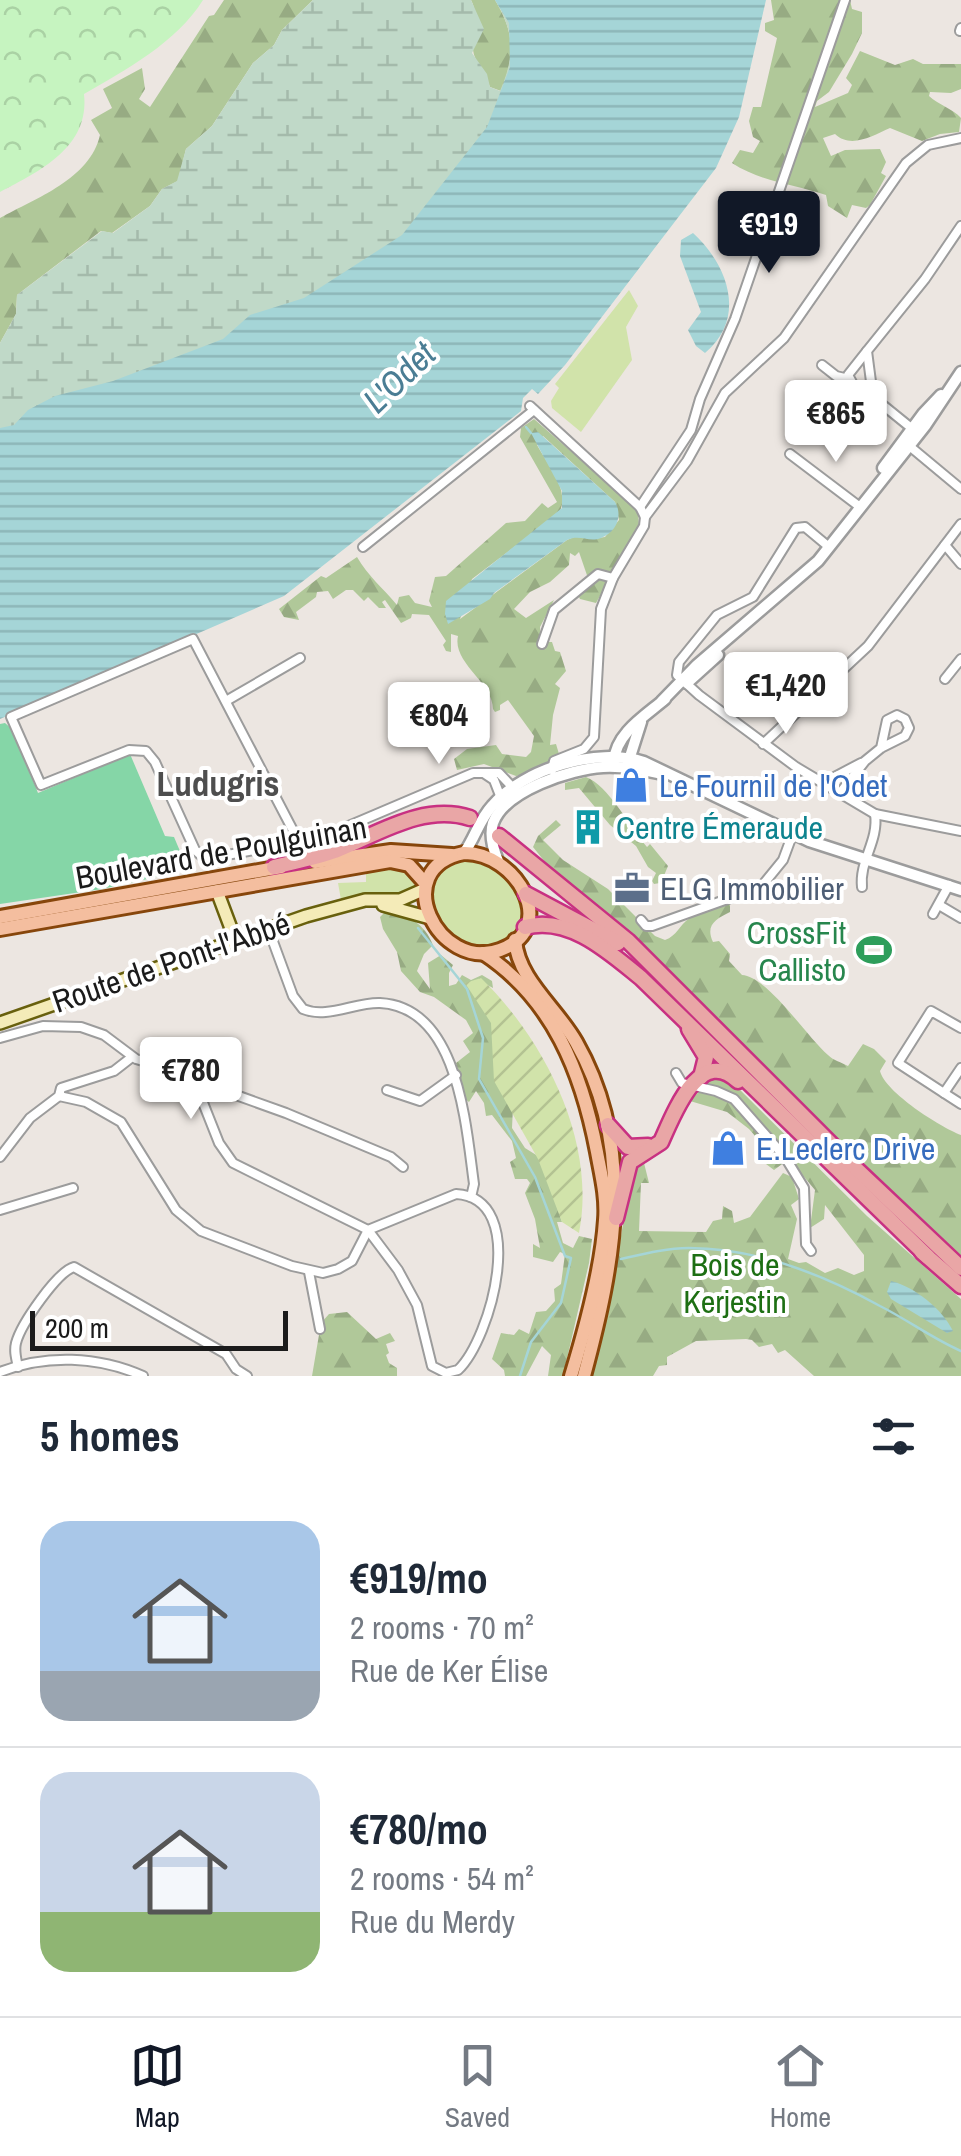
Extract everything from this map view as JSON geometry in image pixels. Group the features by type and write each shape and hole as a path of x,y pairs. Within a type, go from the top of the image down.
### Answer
{"highway":[{"path":"274,867 337,850 423,816 446,813 470,818"},
{"path":"499,836 620,934 961,1268"},
{"path":"526,894 618,943 702,1014"},
{"path":"525,927 547,923 583,937 617,958 679,1011 928,1257"},
{"path":"616,1218 630,1162 658,1144 672,1112 696,1082 706,1057 679,1011"},
{"path":"696,1082 714,1071 730,1074 849,1188 961,1286"},
{"path":"608,1126 628,1147 658,1144"}],"main road":[{"name":"Boulevard de Poulguinan","path":"0,917 274,867 392,851 458,854"},
{"path":"483,954 515,940 525,927 526,894 516,876 498,862 483,855 458,854 436,866 426,887 430,918 454,944 483,954 532,997 580,1078 595,1140 605,1222 592,1296 571,1376"},
{"name":"Boulevard de Poulguinan","path":"0,929 395,861 412,868 426,887"},
{"name":"Route de Pont-l'Abbé","path":"0,1023 268,928 366,900 400,900 426,887"},
{"path":"217,891 236,939"},
{"name":"Route de Pont-l'Abbé","path":"344,906 391,906 430,918"},
{"path":"515,940 520,967 579,1047 608,1126 614,1158 616,1218 607,1280 584,1376"}],"street":[{"path":"640,508 691,430 734,319 845,0"},
{"path":"556,773 554,761 584,749 594,737 600,616 613,578 642,532 645,517 687,460 725,393 784,338 906,163 928,145 961,138"},
{"path":"849,379 852,367 918,288 961,226"},
{"path":"867,351 872,395"},
{"path":"822,365 872,395 915,431"},
{"path":"621,763 643,718 709,664 730,640 800,578 961,372"},
{"path":"363,547 516,431 532,408 640,508 645,517"},
{"path":"906,443 961,488"},
{"path":"790,454 858,506"},
{"path":"763,744 868,646 961,524"},
{"path":"827,545 805,527 796,528 753,597 720,612 679,662 676,674 763,744 875,814 961,831"},
{"path":"945,545 961,564"},
{"path":"542,644 556,607 598,574 613,578"},
{"path":"299,842 193,639 11,717 42,785 130,750 146,751 155,762 195,850 204,859 299,842 334,833 480,772 499,773 516,791"},
{"path":"226,701 300,658"},
{"path":"946,679 957,670 961,659"},
{"path":"823,783 905,736 909,728 905,719 897,715 887,720 881,748"},
{"path":"840,793 865,761"},
{"path":"458,854 501,797 556,773 621,763 669,776 792,833 955,891"},
{"path":"480,772 494,780 501,797 492,830 498,862"},
{"path":"516,791 556,773"},
{"path":"862,887 861,870 875,832 875,814"},
{"path":"875,832 888,819"},
{"path":"641,920 652,926 762,886 783,860 792,833"},
{"path":"933,914 955,891"},
{"path":"939,905 961,918"},
{"path":"268,928 299,1007 320,1013 380,1003 403,1010 423,1024 456,1075 474,1184 471,1197"},
{"path":"961,1027 931,1011 898,1063 961,1104"},
{"path":"0,1038 43,1026 80,1026 104,1035 132,1056 184,1072 194,1080 286,1113 390,1157 403,1167"},
{"path":"0,1157 30,1118 59,1096 63,1086 114,1072 132,1056"},
{"path":"944,1093 961,1068"},
{"path":"676,1073 680,1081 696,1082 734,1099 793,1169 805,1193 806,1244 811,1251"},
{"path":"387,1090 420,1100 456,1075"},
{"path":"59,1096 86,1102 121,1122 176,1210 194,1227 309,1272 330,1272 348,1264 359,1252 368,1230 450,1195 471,1197 482,1206 494,1228 500,1266 486,1320 462,1368 446,1375 432,1366 416,1304 398,1270 368,1230 233,1163 219,1143 194,1080"},
{"path":"0,1210 73,1188"},
{"path":"32,1376 22,1366 18,1338 58,1276 74,1266 226,1354 246,1376"},
{"path":"309,1272 320,1329"},
{"path":"0,1372 78,1360 115,1366 143,1376"},
{"path":"227,1376 236,1369"}],"green space":[{"path":"0,0 203,0 165,42 84,94 79,129 59,155 0,192"},
{"path":"224,0 313,0 253,63 212,126 186,149 178,181 162,189 150,206 112,233 101,231 17,295 16,314 0,343 0,218 60,186 85,164 100,135 91,120 112,108 103,89 142,68 145,89 139,99 150,107 209,16"},
{"path":"313,0 471,0 484,29 472,53 487,74 490,87 500,91 511,45 495,0 696,0 0,640 0,343 16,314 17,295 102,231 113,233 150,206 162,189 177,181 186,149 212,126 253,63"},
{"path":"471,0 495,0 506,23 511,56 501,91 490,87 474,54 475,12"},
{"path":"771,0 850,0 852,9 862,12 862,33 852,54 815,107 848,93 852,85 846,78 860,51 895,65 913,59 923,64 961,64 961,89 951,93 930,92 929,96 961,118 959,132 922,141 890,128 855,141 835,134 823,138 831,156 845,150 880,149 886,162 881,173 886,176 870,205 852,205 847,218 828,206 826,195 766,179 732,163 740,150 753,153 760,141 753,137 749,121 753,107 761,107 777,38 765,31 765,23 774,20"},
{"path":"629,290 638,306 626,327 632,360 581,432 552,408 551,401 559,388 555,384"},
{"path":"534,419 638,510 639,527 596,603 578,595 590,584 579,552 575,556 570,553 569,565 550,582 530,592 514,609 526,618 554,600 540,627 541,642 552,642 566,671 555,684 560,688 550,745 556,744 559,754 549,763 516,776 484,764 457,770 454,759 467,749 496,745 502,754 526,757 534,736 508,700 495,712 487,690 461,655 458,636 451,634 451,652 446,651 446,641 429,615 412,614 401,623 385,600 382,602 386,608 379,608 353,590 333,599 328,591 317,592 296,612 299,620 284,617 279,609 321,576 326,578 357,557 397,605 399,597 409,595 415,603 432,607 429,601 435,577 446,576 506,523 525,521 542,503 548,508 557,502 520,437 521,428","holes":["543,436 615,502 619,520 605,537 576,536 567,540 460,619 472,579 559,513 560,487 537,445"]},
{"path":"5,723 13,730 38,793 130,754 165,836 174,837 188,870 102,889 0,904 0,724"},
{"path":"586,777 602,788 647,847 650,844 668,866 663,878 666,882 654,884 656,873 636,846 610,825 579,788 565,790 565,783"},
{"path":"556,820 561,825 543,840 563,860 608,889 655,936 665,940 694,915 730,903 730,912 713,923 710,931 713,942 719,941 742,975 763,985 835,1060 848,1066 863,1044 874,1049 886,1061 880,1071 892,1089 927,1117 961,1135 961,1256 877,1182 650,952 553,872 533,847 538,836"},
{"path":"474,858 504,875 523,903 519,926 503,943 483,947 464,942 436,914 432,897 435,880 449,866"},
{"path":"384,866 407,871 416,887 405,895 341,900 338,883 366,882 366,870"},
{"path":"386,911 415,921 430,938 433,945 417,971 430,989 428,963 441,955 453,965 449,986 462,975 471,980 482,975 492,981 493,988 480,981 490,1003 513,1107 512,1128 525,1148 541,1158 562,1222 557,1222 563,1243 573,1248 579,1236 592,1239 563,1376 548,1376 551,1355 542,1346 526,1376 505,1376 492,1359 501,1333 514,1335 519,1329 529,1334 536,1312 546,1311 555,1301 554,1289 561,1284 565,1254 560,1252 553,1262 533,1257 533,1244 540,1248 525,1193 530,1183 527,1179 515,1179 510,1162 516,1158 512,1141 492,1115 486,1116 476,1091 469,1102 465,1099 456,1063 470,1052 463,1041 473,1033 466,1020 434,997 420,992 401,971 397,952 380,917"},
{"path":"481,978 526,1031 561,1095 580,1163 583,1198 579,1233 562,1222 538,1159 494,1081 491,1023 465,983"},
{"name":"Bois de Kerjestin","path":"714,1076 726,1076 867,1216 961,1299 961,1376 814,1376 785,1350 778,1353 772,1344 759,1347 746,1339 696,1341 667,1357 667,1365 659,1366 653,1376 592,1376 632,1170 644,1163 649,1183 641,1183 639,1231 706,1232 713,1221 722,1219 723,1206 732,1211 734,1223 750,1217 783,1173 792,1177 799,1199 791,1205 797,1219 788,1259 806,1262 825,1273 838,1268 854,1275 864,1271 864,1255 825,1205 824,1219 810,1228 815,1190 789,1159 774,1170 766,1164 768,1151 749,1129 727,1112 690,1101"},
{"path":"347,1312 376,1339 390,1333 395,1341 386,1344 386,1355 397,1368 397,1376 312,1376 321,1323 329,1314"}],"water":[{"name":"L'Odet","path":"495,0 766,0 739,117 716,168 565,365 538,394 532,389 523,398 521,411 284,596 0,719 0,428 14,425 28,410 55,396 113,381 223,339 250,315 304,298 402,235 487,127 510,67 509,23"},
{"path":"693,233 715,260 728,291 726,323 705,353 696,346 688,330 701,312 680,256 681,240"},
{"path":"538,432 615,502 617,523 601,538 567,540 490,599 448,624 446,601 562,508 562,491 531,433"},
{"path":"891,1281 927,1300 953,1331 947,1333 891,1299 887,1292"}],"waterway":[{"path":"526,427 531,433"},
{"path":"418,928 467,989 483,1038 479,1079 535,1177 565,1256 571,1258 561,1303 531,1342 520,1376"},
{"path":"621,1259 689,1248 764,1258 836,1284 961,1351"}],"place":[{"name":"Le Fournil de l'Odet","path":"631,785"},
{"name":"Centre Émeraude","path":"588,827"},
{"name":"ELG Immobilier","path":"632,888"},
{"name":"CrossFit Callisto","path":"874,950"},
{"name":"E.Leclerc Drive","path":"728,1148"}],"district":[{"name":"Ludugris","path":"218,783"}]}
